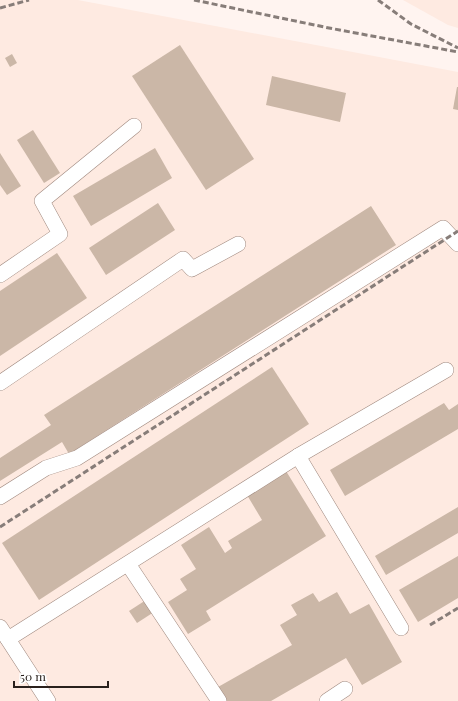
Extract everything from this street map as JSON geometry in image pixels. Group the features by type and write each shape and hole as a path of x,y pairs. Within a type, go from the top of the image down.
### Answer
{"lane":[{"path":"0,275 60,234 42,201 134,126"},
{"path":"0,497 46,468 77,458 443,228 458,244"},
{"path":"0,383 183,259 192,269 238,244"},
{"path":"48,701 4,633 128,564 298,456 446,370"},
{"path":"298,456 401,628"},
{"path":"128,564 219,701"},
{"path":"327,701 346,689"}],"shaded area":[{"path":"0,0 78,0 458,72 458,701 0,701"},
{"path":"403,0 458,0 458,28 448,25"}],"building":[{"path":"180,45 254,159 206,190 132,76"},
{"path":"12,54 17,63 10,67 5,58"},
{"path":"272,76 346,93 340,122 266,105"},
{"path":"458,87 458,110 453,109"},
{"path":"33,130 60,173 44,183 17,140"},
{"path":"155,148 172,178 91,226 73,196"},
{"path":"0,153 21,186 7,195 0,185"},
{"path":"158,203 175,230 106,275 89,248"},
{"path":"371,206 396,245 69,454 62,442 0,481 0,458 51,425 44,415"},
{"path":"57,253 87,298 0,356 0,291"},
{"path":"272,367 309,424 39,600 2,543"},
{"path":"444,403 449,410 458,404 458,429 345,496 330,470"},
{"path":"286,471 326,536 206,611 211,620 188,634 168,602 187,590 180,579 196,569 181,545 209,527 225,553 232,548 228,541 262,520 247,495"},
{"path":"458,507 458,533 386,575 375,556"},
{"path":"458,556 458,598 418,622 399,590"},
{"path":"337,592 350,614 369,604 402,662 362,685 346,658 271,701 226,701 218,687 292,645 280,625 297,615 291,605 313,593 319,602"},
{"path":"146,600 154,612 137,623 129,611"}],"railway":[{"path":"0,8 29,0"},
{"path":"194,0 329,28 458,52"},
{"path":"378,0 411,24 458,48"},
{"path":"0,527 458,231"},
{"path":"430,625 458,608"}]}
